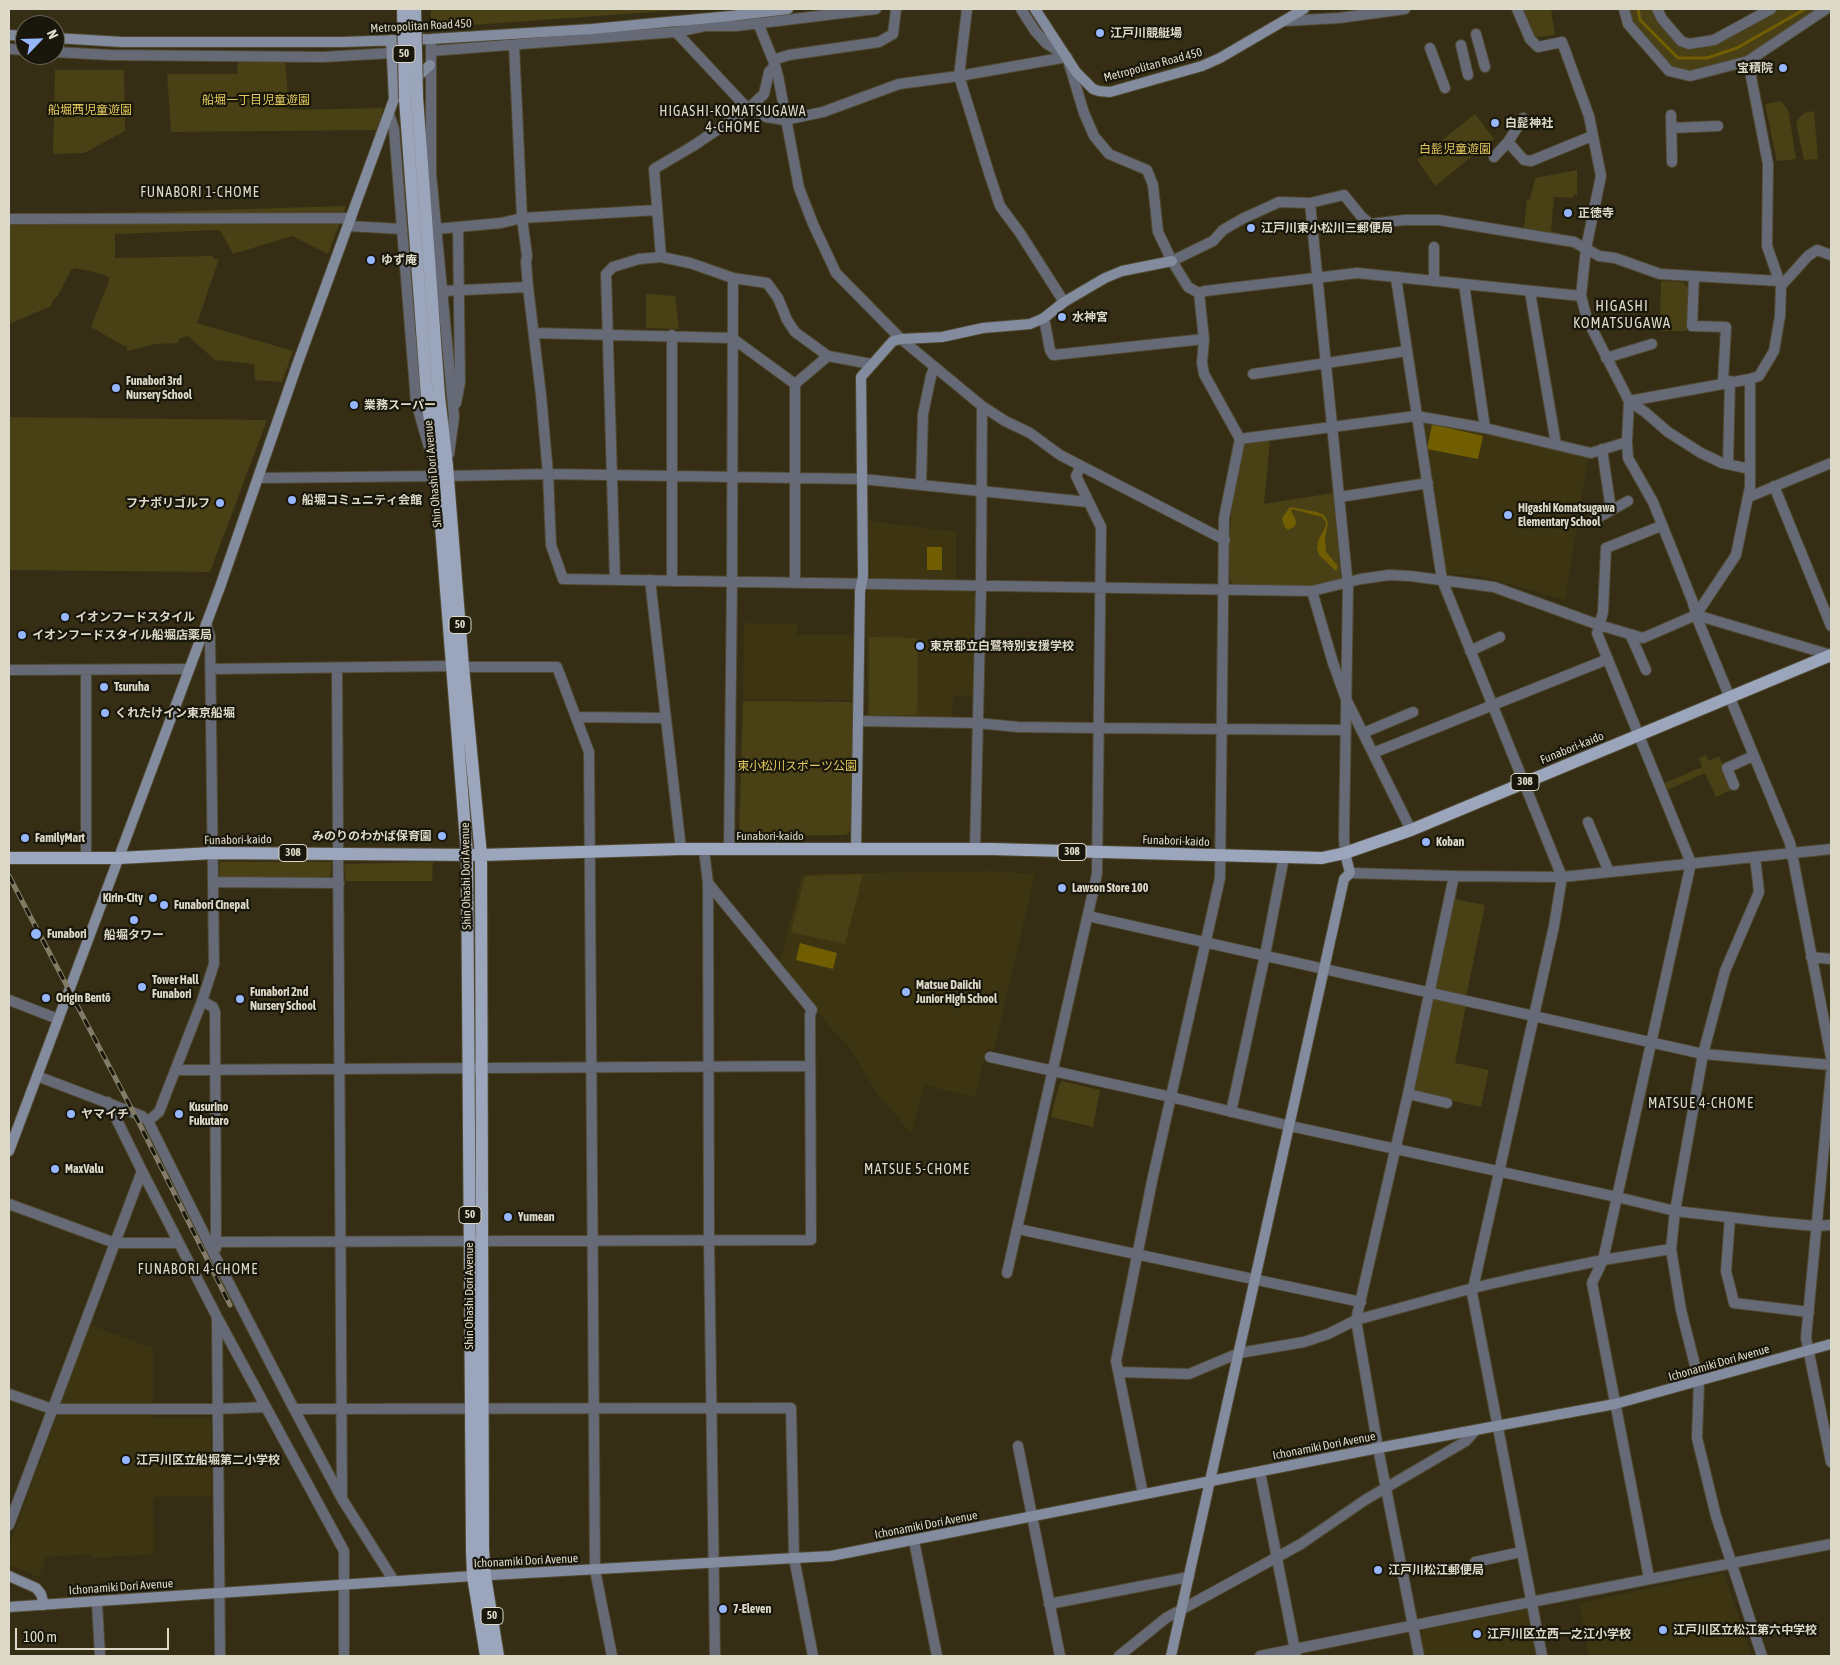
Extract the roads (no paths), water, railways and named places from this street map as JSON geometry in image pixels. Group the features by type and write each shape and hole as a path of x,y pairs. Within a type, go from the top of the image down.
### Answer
{"main road":[{"name":"50","path":"402,9 405,99"},
{"name":"50","path":"405,99 415,9"},
{"name":"Shin Ohashi Dori Avenue","path":"405,99 433,397 442,472 458,667 467,854 469,1068 476,1242 477,1408 483,1549 479,1576 486,1656"},
{"name":"Funabori-kaido","path":"480,855 682,850 975,849 1322,858 1345,853 1411,830 1831,655"},
{"name":"Shin Ohashi Dori Avenue","path":"458,667 480,855 482,1068 476,1242"},
{"name":"Funabori-kaido","path":"9,858 119,858 212,854 467,854"},
{"name":"308","path":"467,854 480,855"},
{"name":"Shin Ohashi Dori Avenue","path":"479,1576 498,1656"}],"street":[{"name":"Metropolitan Road 450","path":"65,39 122,42 342,42 431,39 705,22 788,9"},
{"path":"431,52 676,32 705,22 736,26 876,9"},
{"path":"661,257 654,168 693,146 748,109 764,94 769,72 774,62 790,55 880,42 893,34 896,9"},
{"path":"967,9 959,76 1000,206 1020,233 1064,302"},
{"path":"1021,9 1046,43 1066,57 1084,113 1094,136 1109,154 1147,170 1153,185 1158,232 1172,261 1188,287 1199,293 1357,273 1581,296"},
{"name":"Metropolitan Road 450","path":"1035,9 1076,72 1093,89 1110,92 1202,66 1220,58 1304,9"},
{"path":"1285,21 1339,18 1405,9"},
{"path":"1517,9 1530,39 1538,47 1562,42 1589,116 1600,176 1600,186 1586,248 1581,296 1587,319 1606,358 1629,401 1668,432 1701,453 1728,464 1750,469"},
{"path":"1624,9 1628,24 1670,71 1690,76 1748,61 1826,9"},
{"path":"1657,9 1662,19 1682,41 1689,44 1714,40 1771,9"},
{"path":"758,23 774,62 798,188 836,273 900,339 982,406 1005,421 1030,433 1060,455 1225,540"},
{"path":"676,32 748,109 766,117 785,120 823,112 899,84 959,76 1066,57"},
{"path":"1476,34 1486,67"},
{"path":"431,39 431,173 454,417"},
{"path":"391,40 392,53 405,99"},
{"path":"514,45 522,218 527,256 528,287 542,395 551,545 563,579 1312,591 1389,576 1442,580 1494,587 1599,625 1643,638 1696,615 1736,555 1749,497 1750,379"},
{"path":"1461,46 1468,75"},
{"path":"1430,48 1445,88"},
{"path":"65,53 111,55 324,57 392,53"},
{"path":"1629,401 1759,376 1774,352 1780,316 1780,284 1767,246 1768,164 1748,61"},
{"path":"9,1150 11,1138 37,1076 206,624 259,478 297,365 389,114 405,99 430,65"},
{"path":"389,114 394,129 416,402 442,472"},
{"path":"1671,115 1672,162"},
{"path":"1494,157 1508,142 1523,118"},
{"path":"1671,128 1718,126"},
{"path":"1508,142 1524,160 1531,160 1592,136"},
{"path":"856,849 860,591 862,583 860,377 893,341 942,337 983,328 1030,324 1044,318 1064,302 1105,278 1122,271 1172,261 1213,241 1224,230 1242,219 1279,202 1310,203 1344,195 1370,224 1404,220 1438,220 1566,241 1586,248 1599,256 1615,258 1660,274 1780,284"},
{"path":"1310,203 1347,583 1344,838 1345,853 1350,873"},
{"path":"436,229 501,223 522,218 657,210"},
{"path":"9,219 350,222 402,229"},
{"path":"442,472 460,382 458,227"},
{"path":"1434,247 1434,281"},
{"path":"1780,284 1808,256 1817,250 1831,255"},
{"path":"615,580 606,274 613,267 639,259 661,257 690,263 733,278 767,283 778,298 787,320 795,332 828,356 871,364"},
{"path":"1694,276 1692,326 1726,326 1728,464"},
{"path":"728,850 732,582 733,278"},
{"path":"1396,278 1442,580 1562,877 1554,926 1472,1288 1522,1552 1528,1602 1542,1656"},
{"path":"1464,284 1485,428"},
{"path":"442,291 528,287"},
{"path":"1530,292 1556,444"},
{"path":"1143,1494 1116,1361 1136,1255 1220,878 1225,590 1224,518 1240,439 1204,374 1202,363 1204,339 1199,293"},
{"path":"1044,318 1050,350 1053,355 1204,339"},
{"path":"534,332 732,338 795,384"},
{"path":"672,335 672,581"},
{"path":"1606,358 1652,344"},
{"path":"1253,374 1407,351"},
{"path":"794,583 795,384 828,356"},
{"path":"921,484 923,414 934,368"},
{"path":"1629,401 1628,458 1653,502 1729,698 1793,853 1831,1057"},
{"path":"975,849 981,586 982,406"},
{"path":"1240,439 1416,416 1485,428 1591,452 1627,442"},
{"path":"1602,449 1611,510"},
{"path":"1749,497 1831,463"},
{"path":"1007,1273 1054,1072 1097,874 1101,527 1076,476 1081,466"},
{"path":"259,478 442,472 795,477 862,479 921,484 1088,502"},
{"path":"1340,497 1428,483"},
{"path":"1774,486 1831,626"},
{"path":"1594,520 1628,501"},
{"path":"1649,1578 1592,1284 1603,1260 1691,863 1597,633 1603,612 1606,548 1661,526"},
{"path":"650,580 682,850"},
{"path":"1312,591 1333,663 1346,698 1411,830"},
{"path":"1696,615 1831,655"},
{"path":"148,1121 160,1112 214,964 210,636 206,624"},
{"path":"1630,634 1646,670"},
{"path":"1470,652 1500,637"},
{"path":"1373,753 1608,658"},
{"path":"210,669 557,667 577,717 588,752 595,1570 612,1656"},
{"path":"337,668 342,1500"},
{"path":"9,670 189,669"},
{"path":"86,670 86,858"},
{"path":"1363,733 1413,712"},
{"path":"577,717 666,718"},
{"path":"858,721 1100,728 1345,730"},
{"path":"1734,785 1727,768 1753,756"},
{"path":"1588,822 1609,872"},
{"path":"1171,1656 1344,879 1350,873 1562,877 1831,849"},
{"path":"704,850 708,882 709,1241 715,1656"},
{"path":"1231,1112 1284,857"},
{"path":"1755,857 1759,892 1725,971 1703,1054 1675,1211 1671,1249 1681,1310 1699,1381 1697,1438 1716,1516 1730,1563 1762,1656"},
{"path":"1419,1656 1378,1448 1356,1320 1408,1094 1454,876"},
{"path":"214,882 339,883"},
{"path":"217,1242 810,1240 810,1015 812,1010 708,882"},
{"path":"1088,916 1703,1054 1831,1065"},
{"path":"1812,957 1831,959"},
{"path":"9,1000 58,1020"},
{"path":"202,1001 212,1007 215,1012 217,1242 215,1256"},
{"path":"990,1058 1675,1211 1816,1226 1831,1225"},
{"path":"175,1070 810,1066"},
{"path":"1831,1073 1806,1338 1830,1449 1831,1462"},
{"path":"37,1076 108,1102 142,1116 148,1121 215,1256 342,1500 394,1581"},
{"path":"1408,1094 1448,1103"},
{"path":"108,1102 217,1317 344,1551 344,1656"},
{"path":"9,1525 142,1171"},
{"path":"9,1204 115,1243 179,1243"},
{"path":"1730,1218 1726,1272 1734,1303 1809,1312"},
{"path":"1018,1229 1255,1281 1361,1302"},
{"path":"1118,1372 1189,1374 1239,1353 1304,1342 1328,1334 1356,1320 1472,1288 1603,1260 1671,1249"},
{"path":"217,1317 220,1656"},
{"name":"Ichonamiki Dori Avenue","path":"9,1607 394,1581 832,1556 1378,1448 1615,1404 1831,1344"},
{"path":"9,1394 52,1409 217,1409 266,1407"},
{"path":"294,1408 791,1408 794,1558 813,1656"},
{"path":"1119,1656 1166,1618 1277,1558 1386,1488 1466,1441 1476,1430"},
{"path":"1018,1446 1060,1656"},
{"path":"1260,1472 1295,1653"},
{"path":"914,1541 937,1656"},
{"path":"1260,1656 1295,1653 1413,1625 1831,1544"},
{"path":"1475,1562 1522,1552"},
{"path":"9,1576 36,1588 42,1594 44,1605"},
{"path":"1049,1604 1189,1577"},
{"path":"97,1602 100,1656"}],"waterway":[{"path":"1638,9 1640,20 1678,58 1707,58 1737,48 1805,9"}],"railway":[{"path":"9,876 138,1121 230,1305"}],"place":[{"name":"江戸川競艇場","path":"1100,33"},
{"name":"宝積院","path":"1783,68"},
{"name":"白髭神社","path":"1495,123"},
{"name":"正徳寺","path":"1568,213"},
{"name":"江戸川東小松川三郵便局","path":"1251,228"},
{"name":"ゆず庵","path":"371,260"},
{"name":"水神宮","path":"1062,317"},
{"name":"Funabori 3rd Nursery School","path":"116,388"},
{"name":"業務スーパー","path":"354,405"},
{"name":"船堀コミュニティ会館","path":"292,500"},
{"name":"フナボリゴルフ","path":"220,503"},
{"name":"Higashi Komatsugawa Elementary School","path":"1508,515"},
{"name":"イオンフードスタイル","path":"65,617"},
{"name":"イオンフードスタイル船堀店薬局","path":"22,635"},
{"name":"東京都立白鷺特別支援学校","path":"920,646"},
{"name":"Tsuruha","path":"104,687"},
{"name":"くれたけイン東京船堀","path":"105,713"},
{"name":"みのりのわかば保育園","path":"442,836"},
{"name":"FamilyMart","path":"25,838"},
{"name":"Koban","path":"1426,842"},
{"name":"Lawson Store 100","path":"1062,888"},
{"name":"Kirin-City","path":"153,898"},
{"name":"Funabori Cinepal","path":"164,905"},
{"name":"船堀タワー","path":"134,920"},
{"name":"Funabori","path":"36,934"},
{"name":"Tower Hall Funabori","path":"142,987"},
{"name":"Matsue Daiichi Junior High School","path":"906,992"},
{"name":"Origin Bentō","path":"46,998"},
{"name":"Funabori 2nd Nursery School","path":"240,999"},
{"name":"ヤマイチ","path":"71,1114"},
{"name":"Kusurino Fukutaro","path":"179,1114"},
{"name":"MaxValu","path":"55,1169"},
{"name":"Yumean","path":"508,1217"},
{"name":"江戸川区立船堀第二小学校","path":"126,1460"},
{"name":"江戸川松江郵便局","path":"1378,1570"},
{"name":"7-Eleven","path":"723,1609"},
{"name":"江戸川区立松江第六中学校","path":"1663,1630"},
{"name":"江戸川区立西一之江小学校","path":"1477,1634"}],"district":[{"name":"HIGASHI-KOMATSUGAWA 4-CHOME","path":"733,120"},
{"name":"FUNABORI 1-CHOME","path":"200,193"},
{"name":"HIGASHI KOMATSUGAWA","path":"1622,314"},
{"name":"MATSUE 4-CHOME","path":"1701,1104"},
{"name":"MATSUE 5-CHOME","path":"917,1170"},
{"name":"FUNABORI 4-CHOME","path":"198,1270"}],"park label":[{"name":"船堀一丁目児童遊園","path":"256,100"},
{"name":"船堀西児童遊園","path":"90,110"},
{"name":"白髭児童遊園","path":"1455,149"},
{"name":"東小松川スポーツ公園","path":"797,766"}]}
